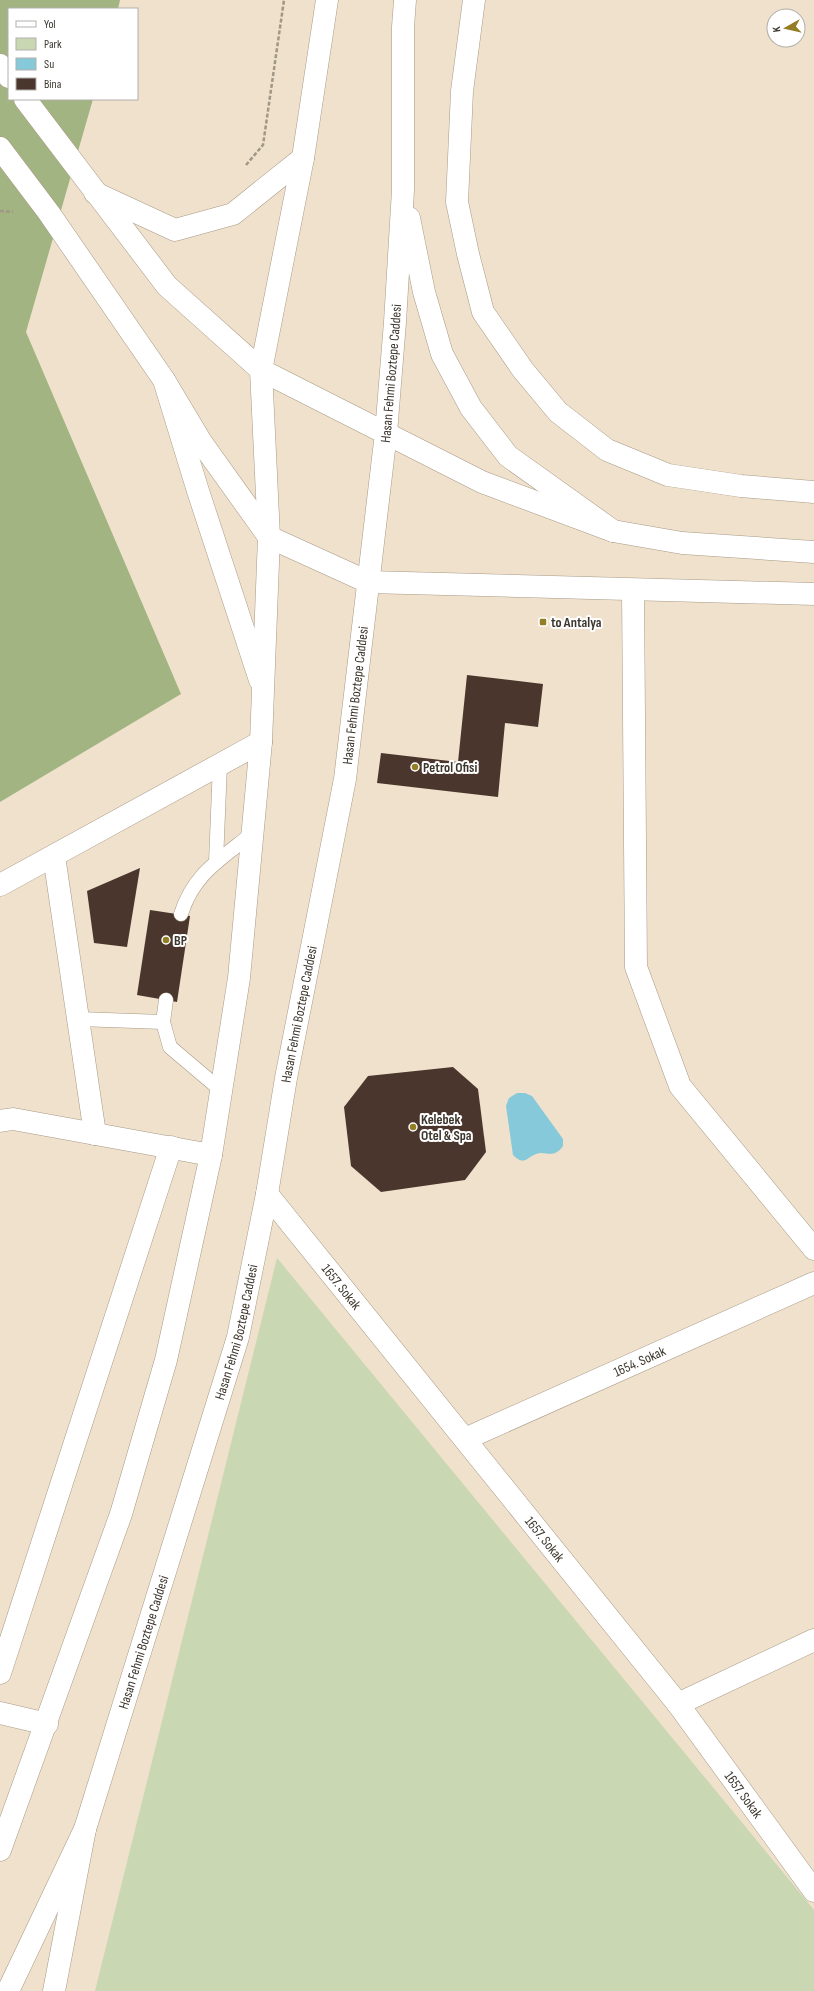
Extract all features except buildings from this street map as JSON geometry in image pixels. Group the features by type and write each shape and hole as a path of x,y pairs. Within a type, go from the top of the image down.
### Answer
{"main road":[{"path":"0,1850 47,1724 121,1514 161,1375 211,1154 239,978 262,742 269,537 261,370 304,158 327,0"},
{"name":"Hasan Fehmi Boztepe Caddesi","path":"8,1991 85,1829 238,1338 267,1194 286,1078 345,779 386,433 404,190 403,27 405,0"},
{"path":"474,0 462,91 457,202 468,254 483,312 523,370 558,412 607,450 668,475 741,486 814,492"},
{"path":"0,65 8,77"},
{"path":"26,100 167,286 261,370 482,482 613,531 682,543 814,552"},
{"path":"0,148 49,213 164,380 201,442 269,537 368,582 633,591 814,594"},
{"path":"95,193 175,230 233,214 304,158"},
{"path":"404,190 424,292 442,354 472,408 508,456 613,531"},
{"path":"164,380 198,491 264,693"},
{"path":"633,591 636,967 680,1086 814,1249"},
{"path":"0,885 262,742"},
{"path":"54,856 95,1134"},
{"path":"0,1121 13,1119 211,1154"},
{"path":"0,1673 171,1147"},
{"name":"1657. Sokak","path":"267,1194 678,1704 814,1892"},
{"name":"1654. Sokak","path":"465,1439 814,1283"},
{"path":"678,1704 814,1640"},
{"path":"0,1713 47,1724"},
{"path":"54,1991 85,1829"}],"lane":[{"path":"216,862 220,764"},
{"path":"181,914 187,895 203,874 253,833"},
{"path":"166,1000 163,1022 170,1047 222,1091"},
{"path":"78,1019 163,1022"}],"path":[{"path":"243,169 263,145 284,0"}],"green space":[{"path":"0,0 120,0 118,8 8,8 8,100 93,100 26,332 181,694 0,802"},
{"path":"277,1258 814,1910 814,1991 95,1991"}],"water":[{"path":"517,1093 525,1093 532,1096 563,1139 563,1146 556,1153 540,1153 522,1161 513,1155 506,1106 509,1098"}],"place":[{"name":"to Antalya","path":"543,622"},
{"name":"Petrol Ofisi","path":"415,767"},
{"name":"BP","path":"166,940"},
{"name":"Kelebek Otel & Spa","path":"413,1127"}]}
